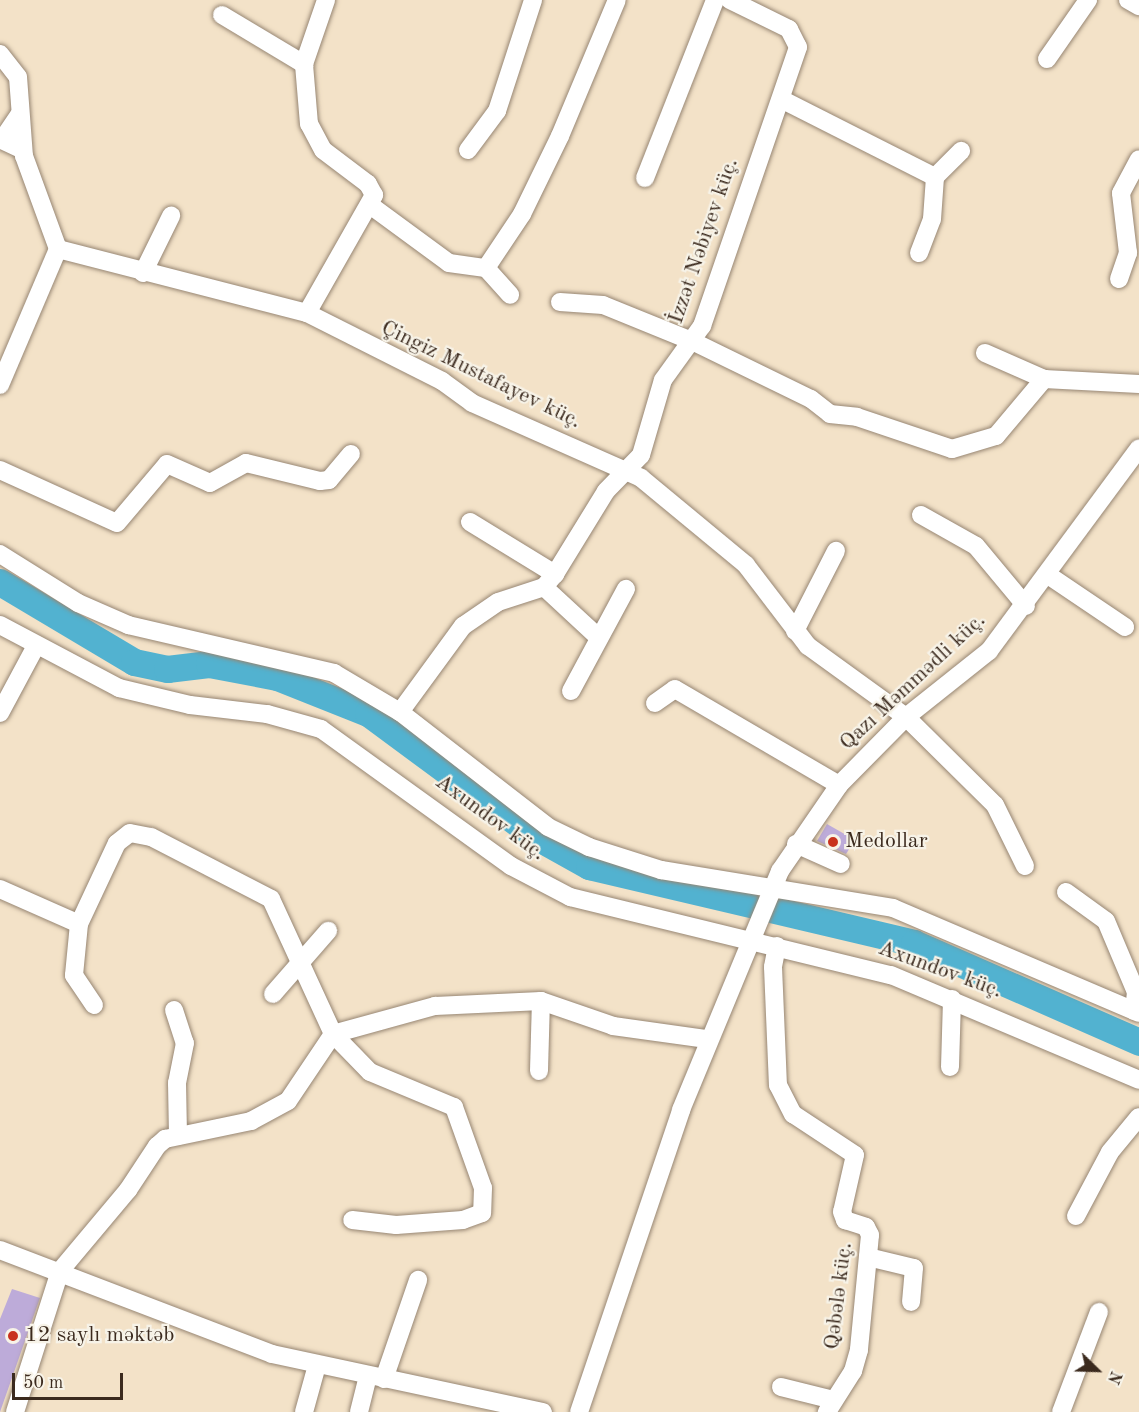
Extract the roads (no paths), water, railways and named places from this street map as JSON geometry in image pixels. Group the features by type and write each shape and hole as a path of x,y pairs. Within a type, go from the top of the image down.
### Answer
{"street":[{"path":"307,314 374,195 368,184 315,140 304,64 326,0"},
{"path":"468,150 501,103 533,0"},
{"path":"486,268 522,214 555,146 617,0"},
{"path":"645,178 716,0"},
{"name":"İzzət Nəbiyev küç.","path":"550,580 606,491 628,471 646,441 663,380 694,342 796,62 795,37 729,0"},
{"path":"1047,59 1088,0"},
{"path":"1128,0 1139,6"},
{"path":"222,15 304,64"},
{"path":"0,54 18,77 23,150 58,249 0,385"},
{"path":"781,99 935,177"},
{"path":"919,253 932,219 935,177 961,151"},
{"path":"1119,279 1128,253 1121,193 1137,166"},
{"path":"370,205 449,263 486,268 510,295"},
{"path":"143,273 171,216"},
{"name":"Çingiz Mustafayev küç.","path":"58,249 307,314 442,381 472,402 628,471 746,565 795,631 906,717 995,806 1025,867"},
{"path":"560,302 603,305 694,342 811,399 830,414 857,417 952,449 996,436 1044,379"},
{"path":"985,353 1044,379 1139,384"},
{"name":"Qazı Məmmədli küç.","path":"579,1412 707,1040 755,935 770,891 796,844 839,785 906,717 954,684 1026,606 1139,448"},
{"path":"0,470 117,524 166,464 210,483 246,463 320,481 330,480 351,454"},
{"path":"921,515 976,546 1026,606"},
{"path":"470,522 550,580 597,636"},
{"path":"795,631 836,552"},
{"path":"0,554 100,614 152,633 319,668 400,712 566,838 652,868 770,891 908,913 1137,1012 1136,992 1106,921 1066,892"},
{"path":"1048,575 1125,627"},
{"path":"400,712 463,626 498,602 550,580"},
{"path":"571,691 597,636 626,589"},
{"name":"Axundov küç.","path":"0,625 36,646 149,697 267,714 321,729 541,884 626,914 755,935 777,946 872,970 952,999 1139,1080"},
{"path":"0,713 36,646"},
{"path":"655,703 675,689 839,785"},
{"path":"94,1005 74,975 79,924 117,843 130,833 141,834 271,899 333,1034 370,1072 453,1107 483,1188 482,1214 463,1220 396,1225 352,1220"},
{"path":"796,844 841,864"},
{"path":"0,889 79,924"},
{"path":"273,994 299,960 328,931"},
{"name":"Qəbələ küç.","path":"777,946 773,967 778,1085 793,1114 855,1155 842,1212 845,1220 866,1227 868,1257 859,1350 853,1371 830,1406"},
{"path":"950,1067 952,999"},
{"path":"15,1412 60,1271 128,1190 157,1146 178,1136 238,1126 288,1101 333,1034 435,1005 541,1000 612,1026 707,1040"},
{"path":"539,1071 541,1000"},
{"path":"174,1010 185,1043 177,1083 178,1136"},
{"path":"1076,1216 1110,1152 1139,1117"},
{"path":"0,1250 60,1271 236,1343 317,1365 543,1412"},
{"path":"868,1257 914,1268 910,1302"},
{"path":"359,1412 418,1280"},
{"path":"1060,1412 1099,1312"},
{"path":"304,1412 317,1365"},
{"path":"781,1387 830,1406"}],"waterway":[{"path":"0,582 134,662 167,669 209,664 277,677 368,713 535,836 589,866 914,943 1139,1042"}],"place":[{"name":"Medollar","path":"833,842"},
{"name":"12 saylı məktəb","path":"13,1336"}]}
